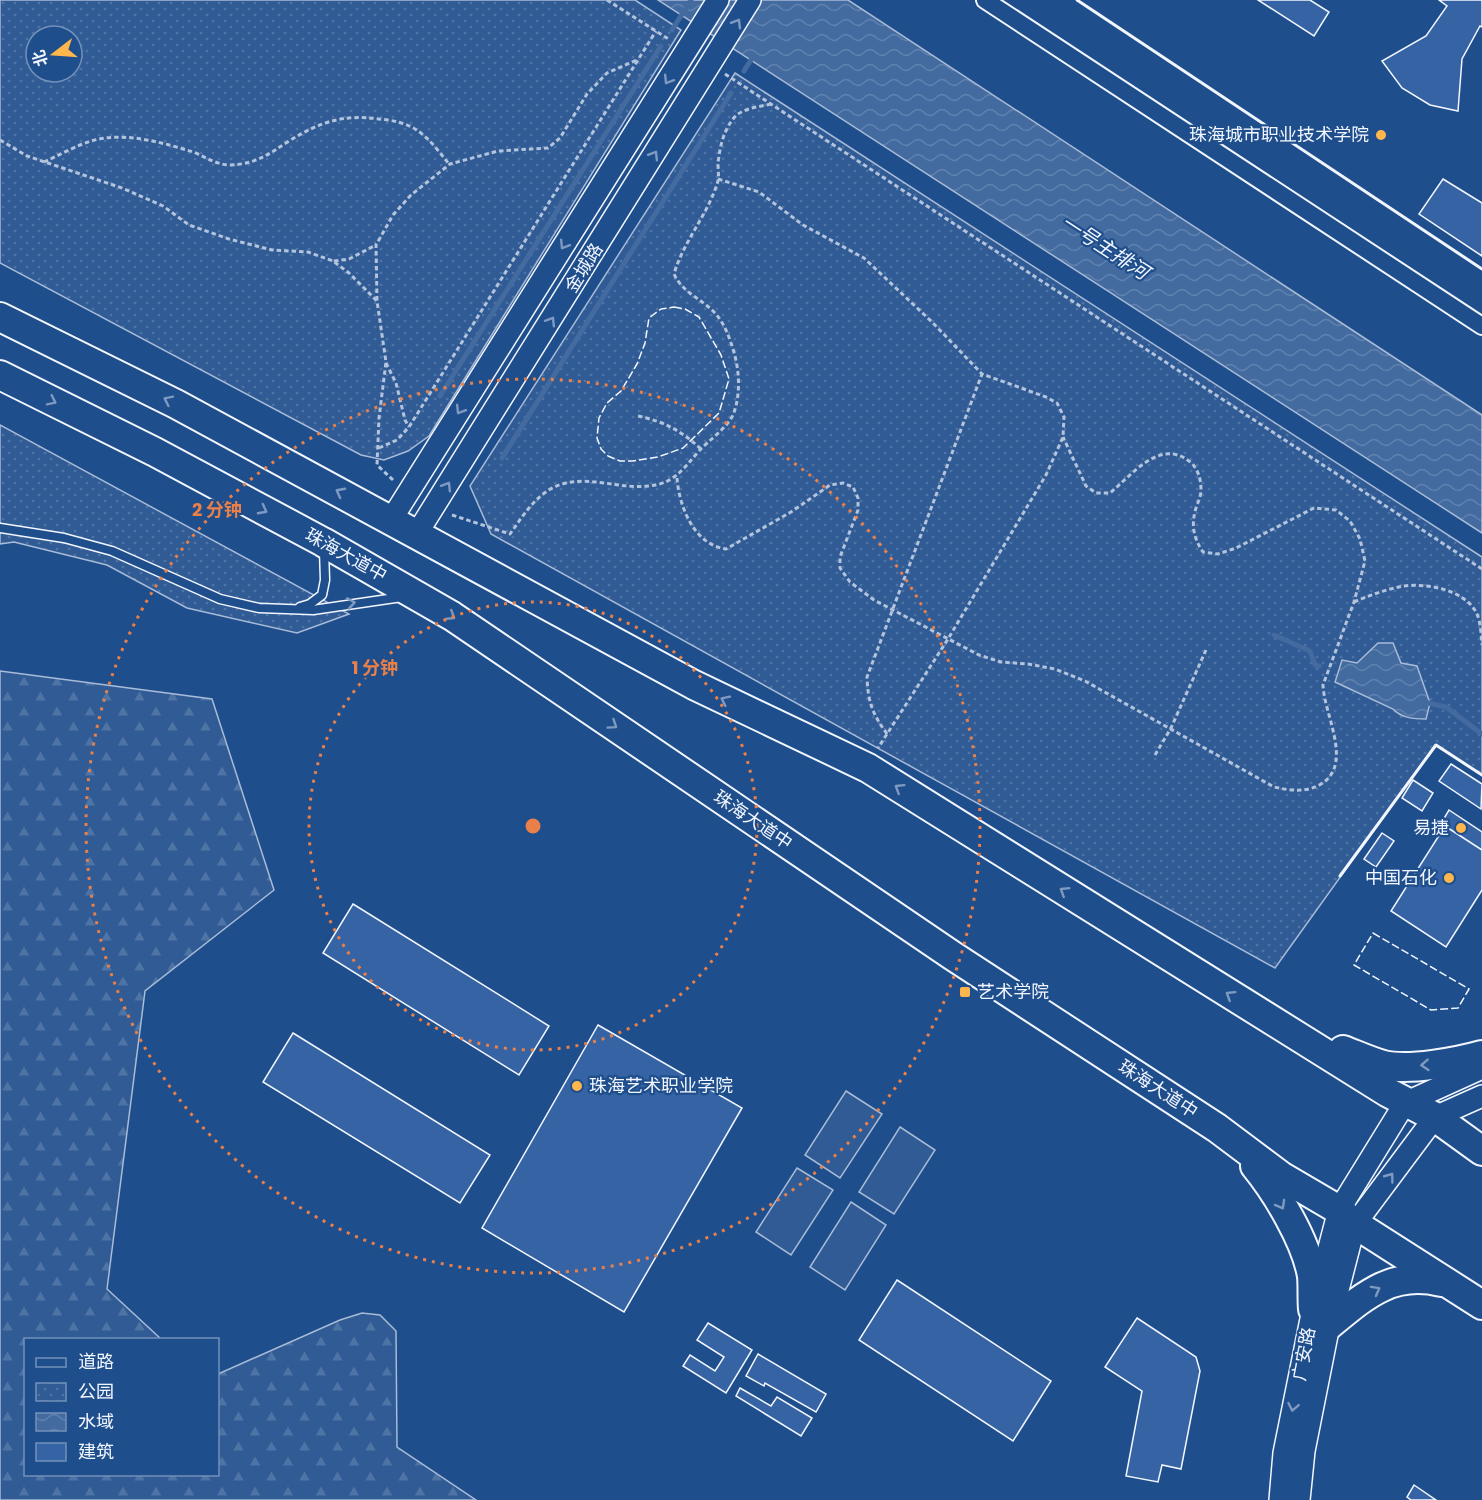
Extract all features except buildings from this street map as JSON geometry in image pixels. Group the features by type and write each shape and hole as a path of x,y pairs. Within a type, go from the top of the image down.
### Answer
{"highway":[{"path":"0,317 176,404 694,684 868,768 1279,1026 1405,1103 1435,1117 1482,1151"},
{"name":"珠海大道中","path":"0,375 155,452 323,542 452,616 953,956 1217,1128 1281,1176 1482,1305"},
{"path":"1279,1026 1386,1066 1426,1065 1482,1055"},
{"path":"1217,1128 1248,1158 1268,1182 1293,1226 1304,1250 1321,1317 1355,1303 1390,1283 1407,1278 1425,1278 1453,1285"}],"street":[{"name":"金城路","path":"391,520 718,0"},
{"name":"金城路","path":"417,536 750,0"},
{"path":"985,0 1482,326"},
{"path":"1347,1217 1405,1103 1482,1068"},
{"path":"1347,1217 1435,1117 1482,1096"},
{"name":"广安路","path":"1280,1500 1284,1453 1347,1217"},
{"name":"广安路","path":"1299,1500 1321,1317"}],"lane":[{"path":"0,528 64,538 112,551 220,599 259,608 312,610 378,599 418,596"},
{"path":"293,609 310,604 322,595 325,580 323,542"}],"path":[{"path":"607,0 687,51"},
{"path":"379,448 397,440 409,427 656,31"},
{"path":"377,465 379,418 386,362 377,302 376,245 393,215 411,195 450,164 498,151 548,148 560,138 587,94 607,73 639,59"},
{"path":"711,64 1482,569"},
{"path":"619,67 632,70"},
{"path":"433,509 510,534 529,506 548,490 566,483 594,481 650,486 677,478 733,416 738,393 739,372 732,344 723,324 713,310 678,282 674,274 684,245 704,215 718,179 721,141 734,118 745,110 771,104"},
{"path":"44,162 99,139 126,137 153,141 194,153 221,165 243,164 266,157 319,124 345,117 366,117 393,120 418,130 450,164"},
{"path":"0,140 27,156 122,188 163,206 189,225 272,250 308,252 333,261 349,273 377,302"},
{"path":"718,179 759,192 802,225 864,258 932,322 982,374 1046,397 1057,404 1064,417 1063,437 1046,475 868,768"},
{"path":"333,261 349,259 376,245"},
{"path":"386,362 396,383 405,420 409,427"},
{"path":"887,734 874,716 868,697 867,677 982,374"},
{"path":"638,416 663,422 681,432 701,449"},
{"path":"677,478 678,494 683,508 702,539 714,547 726,549 791,512 830,485 843,483 853,487 858,498 858,510 840,557 840,568 850,582 873,600 979,655 1001,662 1028,663 1055,669 1085,681 1274,787 1307,790 1334,775 1338,756 1323,696 1323,685 1354,602 1365,561 1360,539 1350,521 1336,510 1314,508 1296,515 1236,548 1218,554 1203,552 1194,539 1193,520 1202,493 1196,466 1185,458 1171,454 1154,458 1131,473 1110,493 1096,493 1086,486 1063,437"},
{"path":"1354,602 1405,586 1434,588 1461,596 1477,613 1482,645"},
{"path":"1155,755 1172,728 1206,650"}],"shaded area":[{"path":"846,1091 882,1114 840,1178 805,1155"},
{"path":"900,1127 935,1150 894,1214 859,1192"},
{"path":"797,1168 833,1190 791,1255 756,1232"},
{"path":"851,1202 886,1225 845,1290 810,1267"}],"green space":[{"path":"0,0 635,0 681,30 429,436 408,451 384,460 361,455 0,263"},
{"path":"735,73 1482,557 1482,775 1435,745 1275,968 491,534 470,486"},
{"path":"0,425 349,614 297,633 187,608 107,565 14,542 0,544"},
{"path":"0,671 212,699 274,890 145,991 107,1289 160,1338 24,1338 24,1476 219,1476 219,1374 340,1320 362,1313 380,1315 396,1331 397,1447 476,1500 0,1500"}],"water":[{"name":"一号主排河","path":"658,0 848,0 1482,415 1482,533"},
{"path":"1378,643 1393,643 1401,663 1417,666 1430,703 1426,719 1404,716 1335,682 1342,660 1357,663"}],"waterway":[{"path":"672,30 691,0"},
{"path":"440,396 661,46"},
{"path":"744,71 754,55"},
{"path":"502,458 731,93"},
{"path":"1274,635 1310,651 1315,665 1319,666"},
{"path":"1424,702 1446,707 1482,734"}],"fence":[{"path":"674,307 685,309 699,317 721,355 729,379 719,413 683,448 658,457 620,461 608,456 601,449 597,438 599,418 607,403 621,391 637,364 645,343 649,318 661,309 674,307"},
{"path":"1373,933 1469,989 1458,1008 1431,1010 1354,965 1373,933"}],"wall":[{"path":"1077,0 1482,269"},
{"path":"1340,876 1436,745 1482,775"}],"place":[{"name":"珠海城市职业技术学院","path":"1381,135"},
{"name":"易捷","path":"1461,828"},
{"name":"中国石化","path":"1449,878"},
{"name":"艺术学院","path":"965,992"},
{"name":"珠海艺术职业学院","path":"577,1086"}]}
